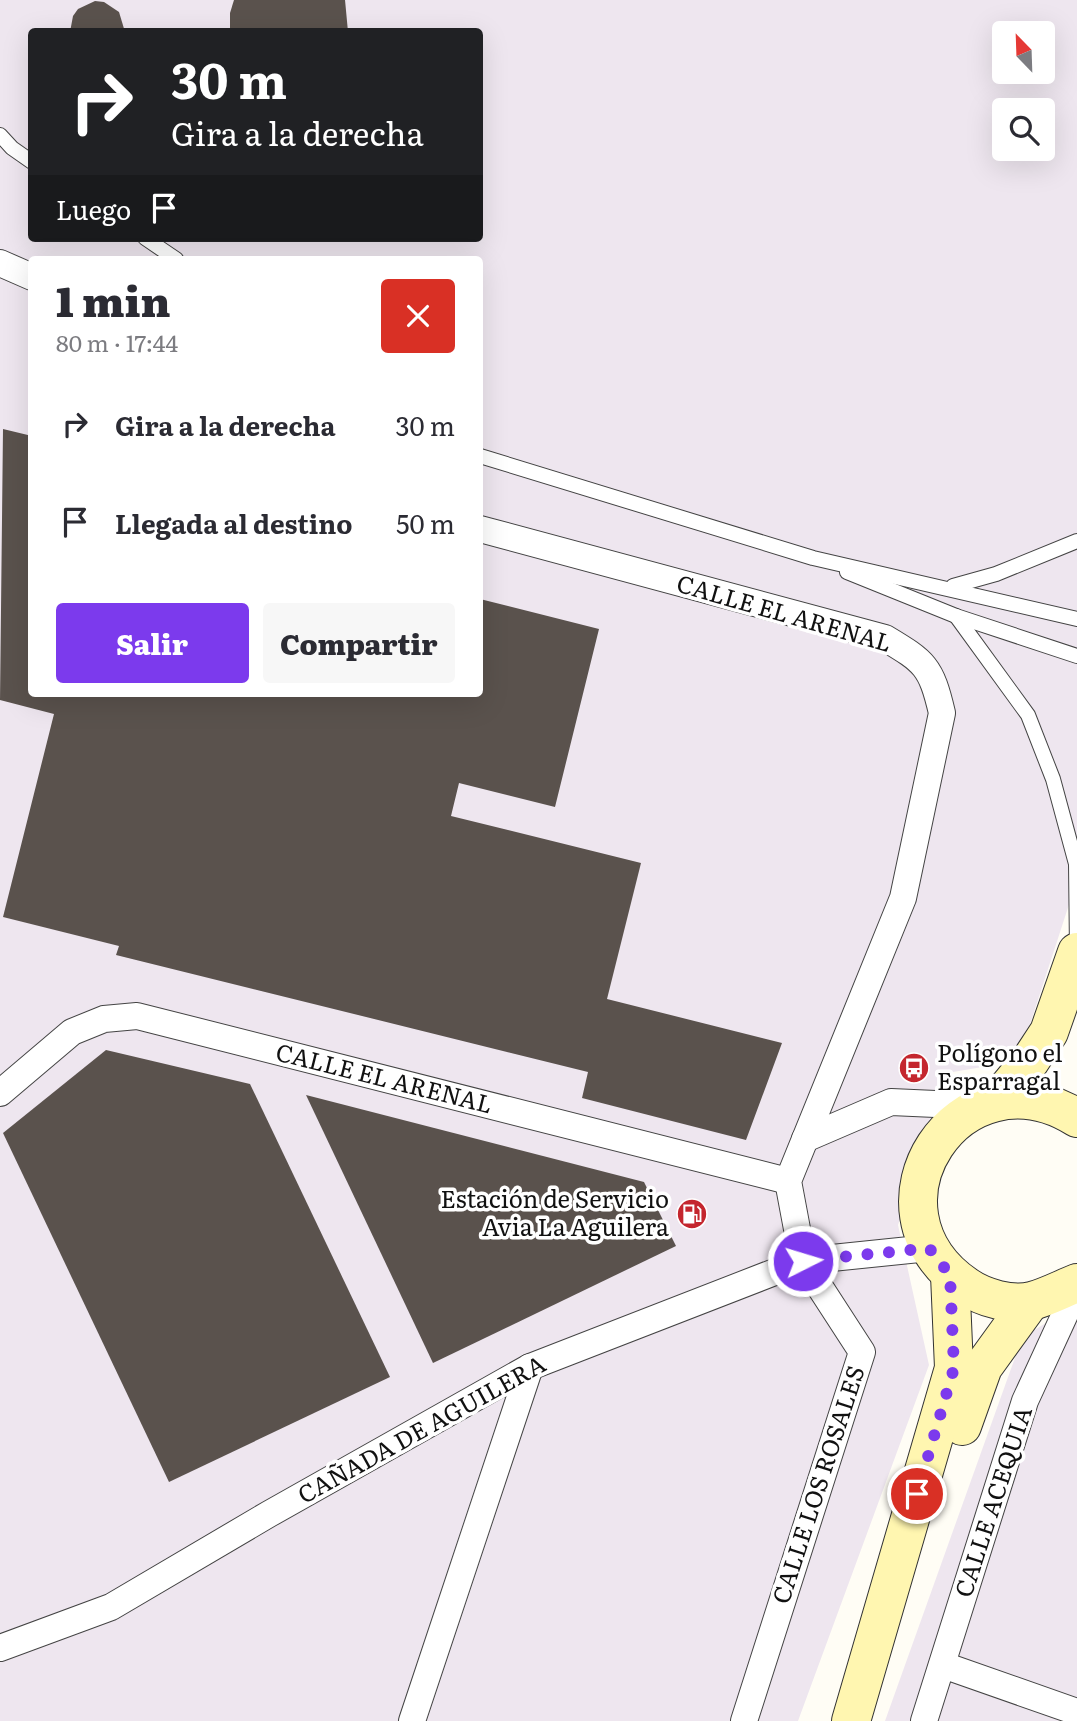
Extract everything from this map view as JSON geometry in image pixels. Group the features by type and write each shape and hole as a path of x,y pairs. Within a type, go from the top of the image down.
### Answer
{"main road":[{"path":"989,1104 1049,1032 1077,952"},
{"path":"853,1721 954,1368 939,1262 918,1216 919,1183 930,1151 951,1124 989,1104 1028,1099 1059,1107 1077,1118"},
{"path":"939,1262 974,1292 1001,1300 1030,1301 1077,1286"},
{"path":"853,1721 983,1367 1030,1301"}],"street":[{"path":"0,263 28,275"},
{"name":"CALLE EL ARENAL","path":"0,1093 72,1032 104,1019 137,1016 788,1181 903,898 942,712 935,682 920,659 885,638 483,530"},
{"path":"805,1139 891,1102 989,1104"},
{"path":"788,1181 803,1261"},
{"name":"CAÑADA DE AGUILERA","path":"5,1643 111,1607 269,1514 530,1367 803,1261 939,1262"},
{"name":"CALLE LOS ROSALES","path":"744,1721 862,1352 803,1261"},
{"name":"CALLE ACEQUIA","path":"924,1721 1025,1401 1077,1286"},
{"path":"412,1721 530,1367"},
{"path":"943,1665 1077,1712"}],"lane":[{"path":"0,135 28,159"},
{"path":"151,242 172,256"},
{"path":"483,457 813,558 948,587 1077,619"},
{"path":"948,587 996,574 1077,541"},
{"path":"813,558 956,616 1077,656"},
{"path":"956,616 1028,715 1053,779 1076,864 1077,952"}],"shaded area":[{"path":"0,0 1077,0 1077,880 1018,1061 947,1073 898,1225 929,1365 798,1721 0,1721"},
{"path":"1077,1303 1077,1721 885,1721 1022,1338"}],"building":[{"path":"234,0 345,0 348,28 230,28 230,13"},
{"path":"95,1 104,2 119,12 124,28 71,28 73,16 78,9"},
{"path":"3,429 28,435 28,697 483,697 483,600 599,629 555,807 459,783 451,816 641,863 607,999 782,1043 746,1140 582,1098 588,1072 116,955 119,946 3,917 54,714 0,700"},
{"path":"106,1050 250,1084 390,1377 169,1482 3,1133"},
{"path":"306,1095 644,1182 676,1246 433,1363"}],"place":[{"name":"Polígono el Esparragal","path":"914,1068"},
{"name":"Estación de Servicio Avia La Aguilera","path":"692,1214"}],"route":[{"path":"803,1261 929,1248 950,1275 954,1368 917,1494"}]}
